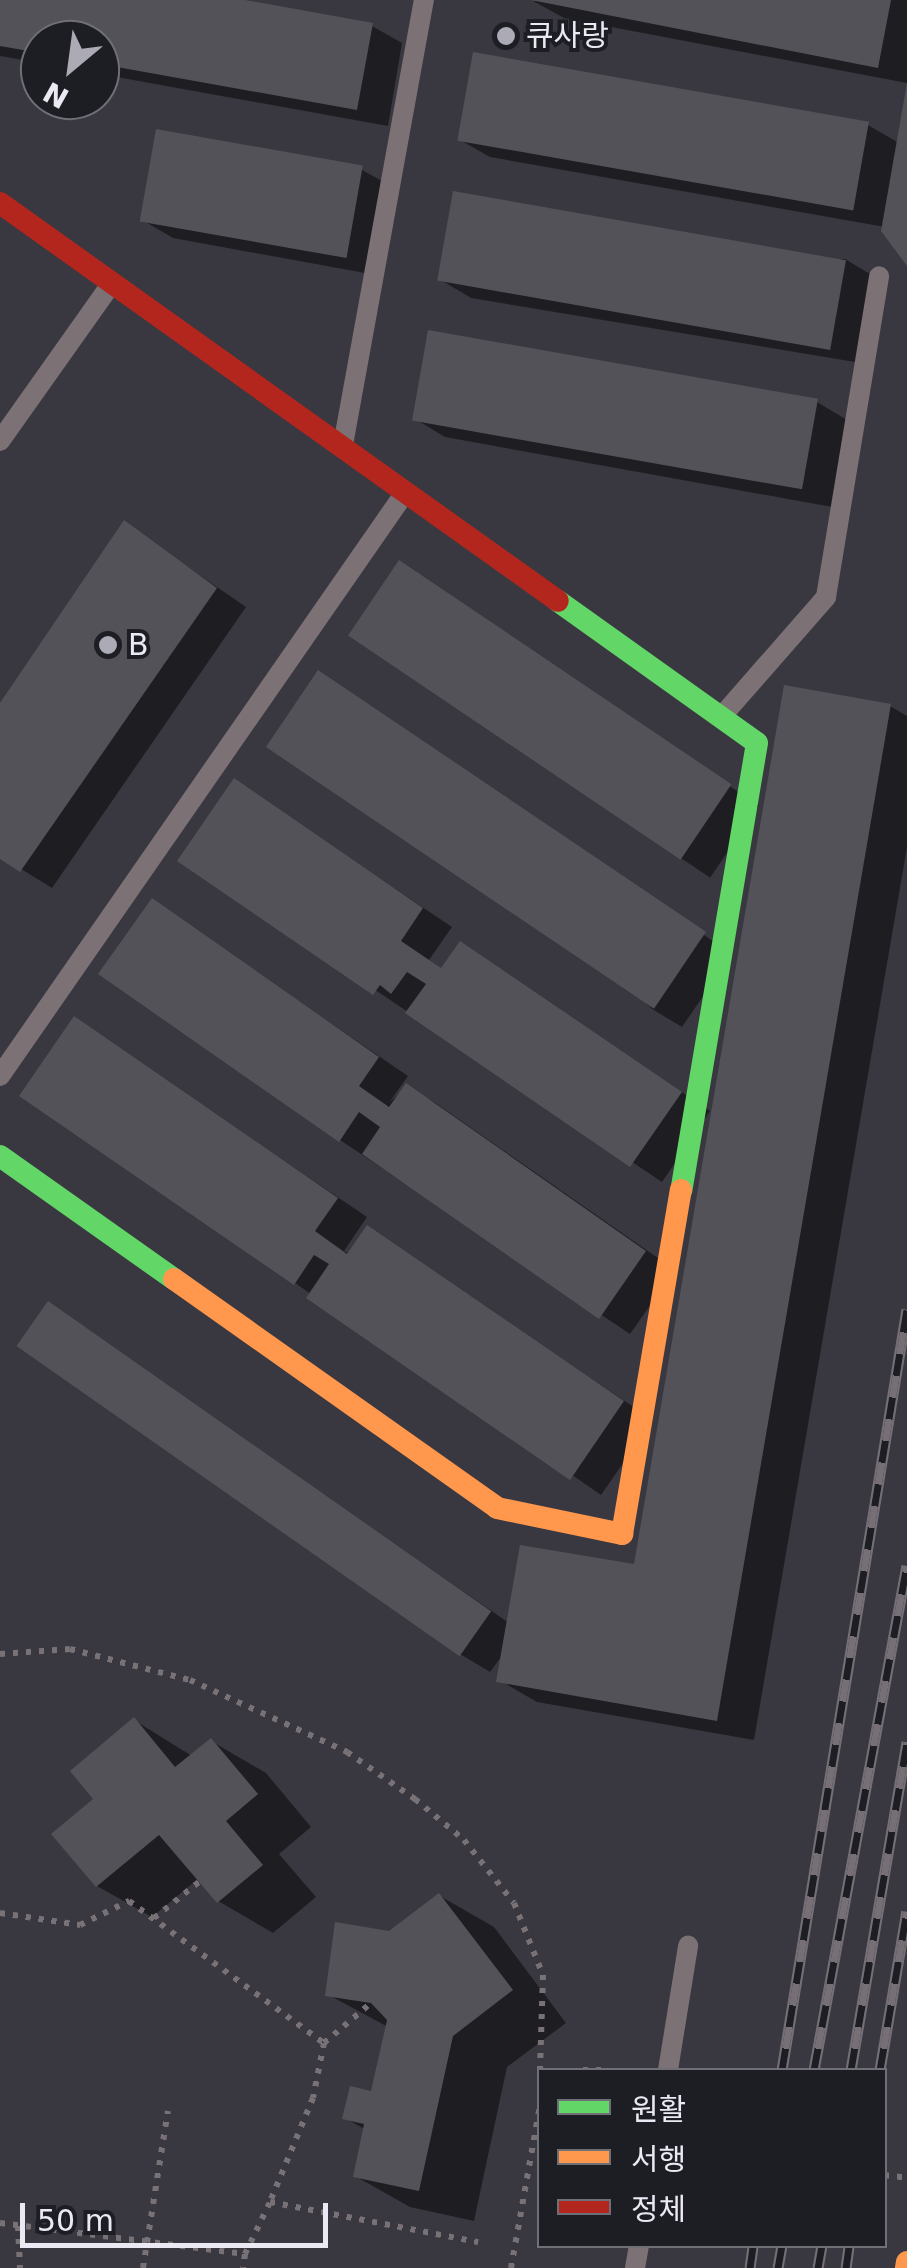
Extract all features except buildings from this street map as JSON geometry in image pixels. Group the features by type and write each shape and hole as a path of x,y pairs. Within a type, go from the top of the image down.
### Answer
{"street":[{"path":"0,203 757,743 622,1534 496,1508 0,1156"}],"lane":[{"path":"343,447 424,0"},
{"path":"721,717 826,598 879,276"},
{"path":"0,440 112,283"},
{"path":"0,1076 406,492"},
{"path":"668,2068 688,1946"}],"path":[{"path":"0,1654 70,1649 190,1680 347,1752 415,1799 464,1840 514,1903 543,1975 540,2068"},
{"path":"154,1918 199,1882"},
{"path":"0,1914 80,1925 129,1901 324,2043"},
{"path":"243,2268 245,2254 312,2098 324,2043 371,2003"},
{"path":"143,2268 168,2111"},
{"path":"511,2268 537,2132"},
{"path":"888,2175 907,2178"},
{"path":"270,2202 478,2242"},
{"path":"0,2224 245,2254"},
{"path":"18,2226 20,2268"}],"railway":[{"path":"782,2068 907,1309"},
{"path":"814,2068 907,1565"},
{"path":"851,2068 907,1742"},
{"path":"880,2068 907,1911"},
{"path":"750,2268 753,2248"},
{"path":"778,2268 782,2248"},
{"path":"818,2268 822,2248"},
{"path":"846,2268 849,2248"}],"traffic: fast":[{"path":"558,601 757,743 681,1190"},
{"path":"0,1156 174,1279"}],"traffic: slow":[{"path":"174,1279 497,1508 622,1534 681,1190"},
{"path":"906,2268 907,2262"}],"traffic: jam":[{"path":"0,203 558,601"}],"place":[{"name":"큐사랑","path":"506,36"},
{"name":"B","path":"108,645"}]}
